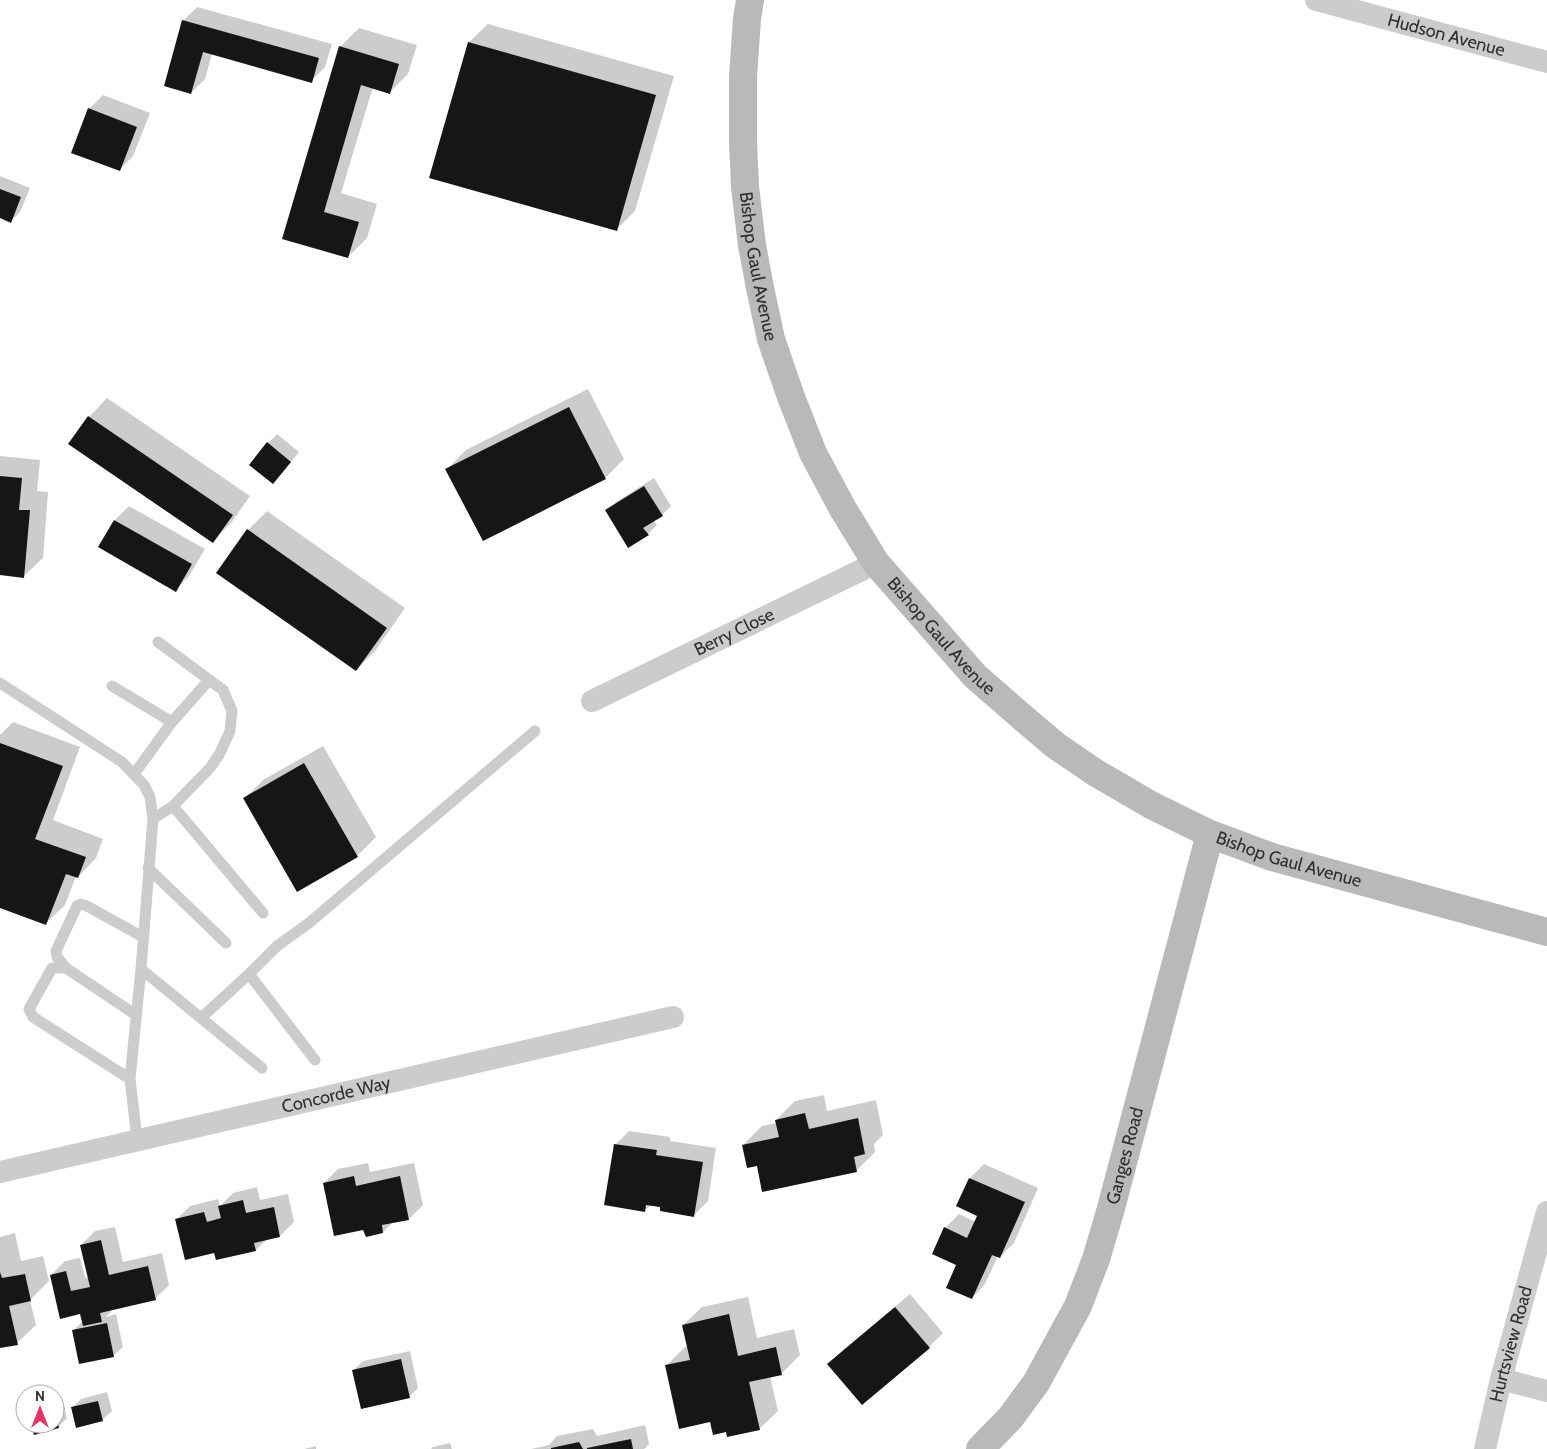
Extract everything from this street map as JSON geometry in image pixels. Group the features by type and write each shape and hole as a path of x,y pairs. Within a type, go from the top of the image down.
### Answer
{"main road":[{"name":"Bishop Gaul Avenue","path":"750,0 743,77 742,141 752,245 771,339 813,453 843,509 876,562 975,676 1055,745 1096,773 1151,805 1210,834 1272,857 1547,932"},
{"name":"Ganges Road","path":"980,1449 1011,1417 1036,1383 1078,1306 1096,1259 1210,834"}],"street":[{"name":"Hudson Avenue","path":"1316,0 1547,62"},
{"name":"Berry Close","path":"592,701 876,562"},
{"name":"Concorde Way","path":"0,1172 673,1017"},
{"name":"Hurtsview Road","path":"1485,1449 1501,1379 1547,1212"},
{"path":"1501,1379 1547,1391"}],"lane":[{"path":"152,819 173,806 210,768 219,755 230,731 232,711 223,690 158,642"},
{"path":"134,774 172,722 210,680"},
{"path":"0,683 122,762 144,785 150,797 152,819 141,968 130,1079 138,1139"},
{"path":"112,686 172,722"},
{"path":"201,1018 277,946 308,923 535,731"},
{"path":"173,806 263,913"},
{"path":"148,868 226,943"},
{"path":"136,1015 66,968 57,957 56,951 77,906 81,904 142,937"},
{"path":"66,968 52,968 29,1009 30,1013 40,1022 130,1079"},
{"path":"141,968 262,1068"},
{"path":"249,974 314,1060"}],"building":[{"path":"182,20 319,58 312,83 203,52 191,94 164,86"},
{"path":"468,42 656,95 617,231 429,178"},
{"path":"339,46 399,64 390,94 361,85 324,212 359,222 348,258 282,239"},
{"path":"88,108 137,127 120,171 71,153"},
{"path":"0,189 21,197 11,223 0,218"},
{"path":"569,407 606,479 483,541 445,469"},
{"path":"88,416 233,515 213,543 68,444"},
{"path":"267,442 291,462 273,484 249,465"},
{"path":"0,476 22,478 19,510 30,510 24,578 0,575"},
{"path":"644,486 663,516 643,528 649,535 628,548 605,510"},
{"path":"114,520 192,564 176,592 98,547"},
{"path":"247,529 387,628 356,671 216,573"},
{"path":"0,743 63,766 35,839 86,857 78,878 66,874 46,925 0,908"},
{"path":"304,763 358,857 297,892 243,798"},
{"path":"805,1113 809,1129 858,1118 865,1154 854,1157 857,1172 762,1192 757,1166 747,1168 742,1145 779,1137 775,1120"},
{"path":"614,1144 657,1150 656,1155 703,1162 694,1217 660,1211 660,1207 646,1205 645,1212 604,1205"},
{"path":"354,1176 356,1186 400,1176 409,1220 382,1225 383,1233 366,1237 363,1230 334,1236 323,1183"},
{"path":"969,1178 1025,1202 1000,1258 992,1255 972,1299 946,1288 956,1265 932,1254 944,1227 967,1238 977,1216 956,1206"},
{"path":"243,1200 246,1213 274,1207 280,1237 254,1243 256,1251 216,1260 214,1253 185,1260 175,1219 204,1212 207,1222 221,1218 218,1206"},
{"path":"101,1240 109,1275 148,1266 156,1300 100,1313 102,1322 83,1326 80,1314 60,1319 50,1275 66,1271 71,1291 90,1287 80,1245"},
{"path":"0,1272 2,1278 25,1274 31,1301 9,1306 18,1345 0,1348"},
{"path":"895,1307 930,1348 862,1405 827,1364"},
{"path":"729,1314 738,1356 776,1347 782,1375 749,1382 760,1430 727,1437 726,1432 713,1435 710,1422 679,1429 665,1365 690,1360 682,1325"},
{"path":"107,1323 114,1357 79,1364 72,1330"},
{"path":"401,1359 410,1398 361,1409 352,1370"},
{"path":"98,1401 103,1421 76,1428 71,1407"},
{"path":"631,1439 633,1449 587,1449 587,1448"},
{"path":"579,1442 583,1449 551,1449 551,1448"}]}
